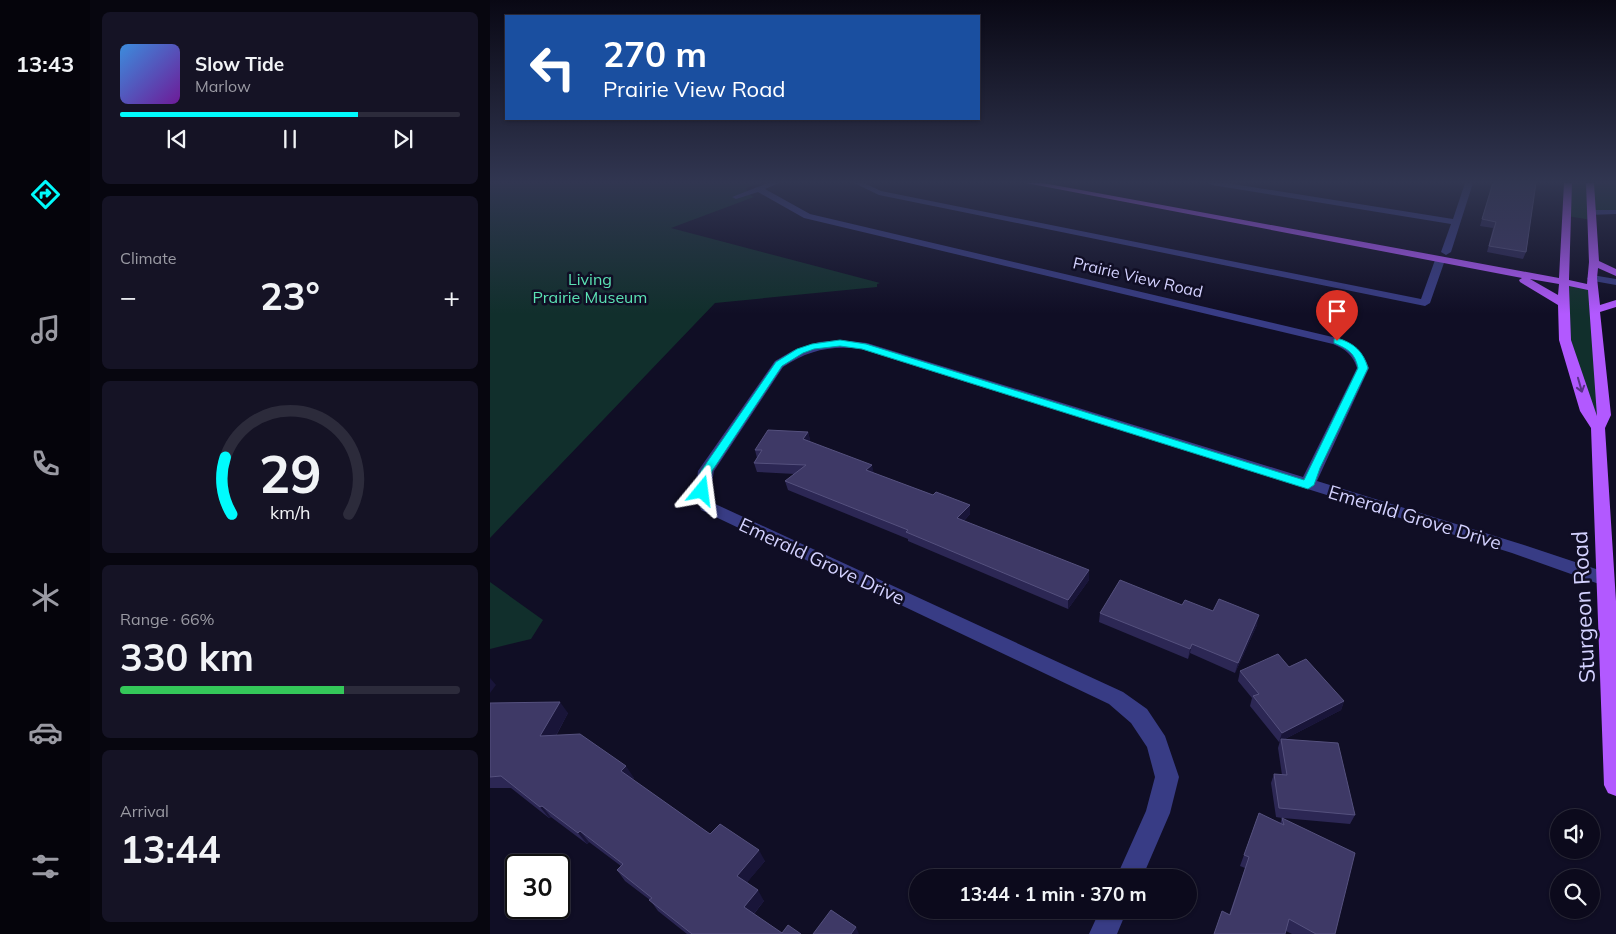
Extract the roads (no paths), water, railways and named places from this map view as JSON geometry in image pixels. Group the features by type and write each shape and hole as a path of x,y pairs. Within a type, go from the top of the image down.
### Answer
{"main road":[{"path":"1289,227 1593,283"},
{"name":"Sturgeon Road","path":"1567,227 1563,304 1565,340 1587,411 1598,428"},
{"name":"Sturgeon Road","path":"1593,227 1593,283 1604,415 1598,428 1605,579 1612,657 1616,785"},
{"path":"1443,256 1504,271 1565,278"},
{"path":"1594,262 1616,273"},
{"path":"1504,271 1536,285 1563,304"},
{"path":"1595,310 1616,303"}],"street":[{"name":"Prairie View Road","path":"847,227 1337,341 1354,349 1360,358 1363,368 1314,468 1308,485"},
{"path":"1044,227 1425,304 1454,227"},
{"path":"1593,283 1616,282"},
{"path":"1593,283 1616,291"},
{"name":"Emerald Grove Drive","path":"1133,869 1158,813 1167,777 1157,743 1139,716 1116,698 716,512 707,506 703,500 703,482 706,471 779,364 812,346 840,343 863,346 1518,549 1605,579"},
{"path":"1103,934 1110,919"}],"park label":[{"name":"Living Prairie Museum","path":"590,288"}]}
